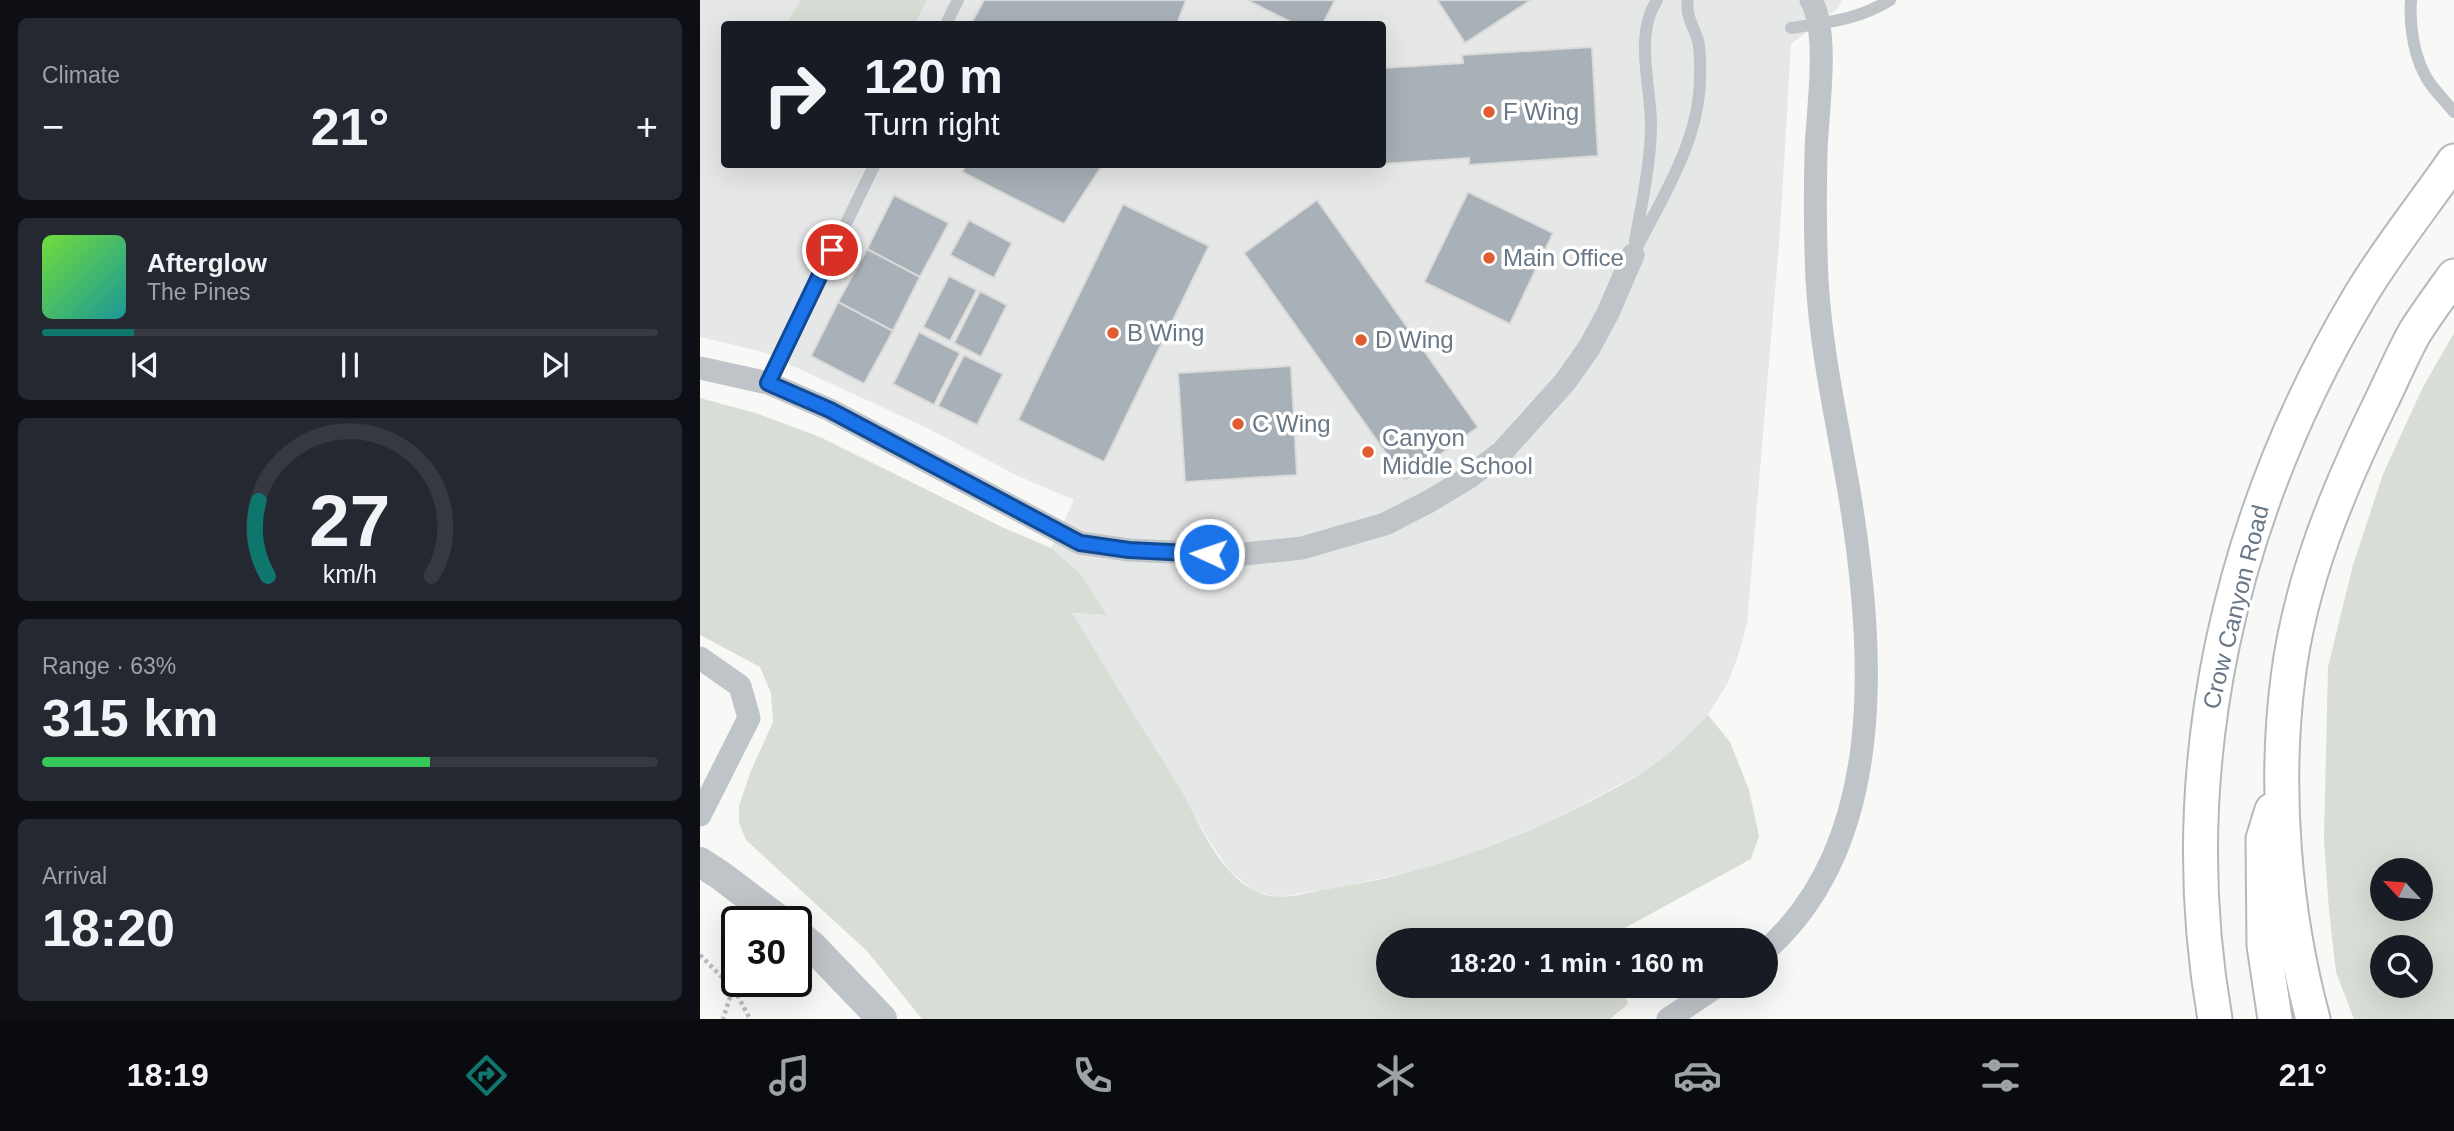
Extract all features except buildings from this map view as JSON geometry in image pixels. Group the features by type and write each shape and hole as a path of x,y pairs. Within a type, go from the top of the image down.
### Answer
{"main road":[{"name":"Crow Canyon Road","path":"2215,1019 2205,964 2200,866 2208,719 2218,659 2242,563 2266,488 2299,409 2360,295 2454,161"},
{"path":"2313,1019 2302,981 2289,905 2282,777 2288,678 2298,622 2316,554 2346,474 2415,333 2454,276"},
{"path":"2275,1019 2264,944 2263,839 2282,777"}],"street":[{"path":"1778,939 1803,910 1823,879 1838,846 1849,812 1864,743 1866,693 1860,569 1822,334 1817,281 1816,150 1820,50 1818,24 1811,0"},
{"path":"700,368 768,383 830,410 1080,543 1129,550 1235,555 1302,548 1385,524 1468,478 1502,452 1541,411 1589,348 1608,313 1633,255"},
{"path":"700,658 740,686 749,718 700,815"},
{"path":"700,862 761,906"},
{"path":"812,947 882,1019"},
{"path":"2200,1019 2205,964"},
{"path":"1668,1019 1700,998"}],"lane":[{"path":"948,21 958,0"},
{"path":"1633,255 1648,170 1651,126 1644,34 1657,0"},
{"path":"1633,255 1690,142 1697,114 1699,43 1690,23 1688,0"},
{"path":"1791,28 1843,21 1869,12 1889,0"},
{"path":"2411,0 2410,18 2415,47 2427,80 2454,112"},
{"path":"768,383 872,168"}],"path":[{"path":"700,955 721,976"},
{"path":"723,1019 730,997"},
{"path":"738,997 750,1019"}],"shaded area":[{"name":"Canyon Middle School","path":"700,0 1842,0 1837,9 1791,44 1780,232 1747,624 1727,684 1708,715 1684,741 1649,769 1553,820 1480,851 1415,871 1340,887 1278,897 1255,892 1230,871 1210,842 1071,613 1106,615 1080,573 1051,548 1074,500 1018,476 929,429 763,352 700,337"},
{"path":"800,0 927,0 916,21 789,21"},
{"path":"2454,333 2454,1019 2354,1019 2336,972 2324,840 2328,667 2353,565 2383,474 2423,387"},
{"path":"700,398 755,413 820,437 1004,528 1051,548 1080,573 1107,615 1072,613 1178,785 1219,858 1241,882 1264,895 1291,896 1396,876 1494,845 1558,818 1635,777 1673,750 1708,715 1730,742 1749,790 1759,836 1751,859 1625,928 1376,928 1376,998 1626,998 1628,1004 1610,1019 922,1019 867,951 746,840 739,823 739,806 750,773 773,722 771,693 760,667 700,635"}],"place":[{"name":"F Wing","path":"1489,112"},
{"name":"Main Office","path":"1489,258"},
{"name":"B Wing","path":"1113,333"},
{"name":"D Wing","path":"1361,340"},
{"name":"C Wing","path":"1238,424"},
{"name":"Canyon Middle School","path":"1368,452"}],"route":[{"path":"832,250 768,383 830,410 1080,543 1129,550 1209,554"}]}
